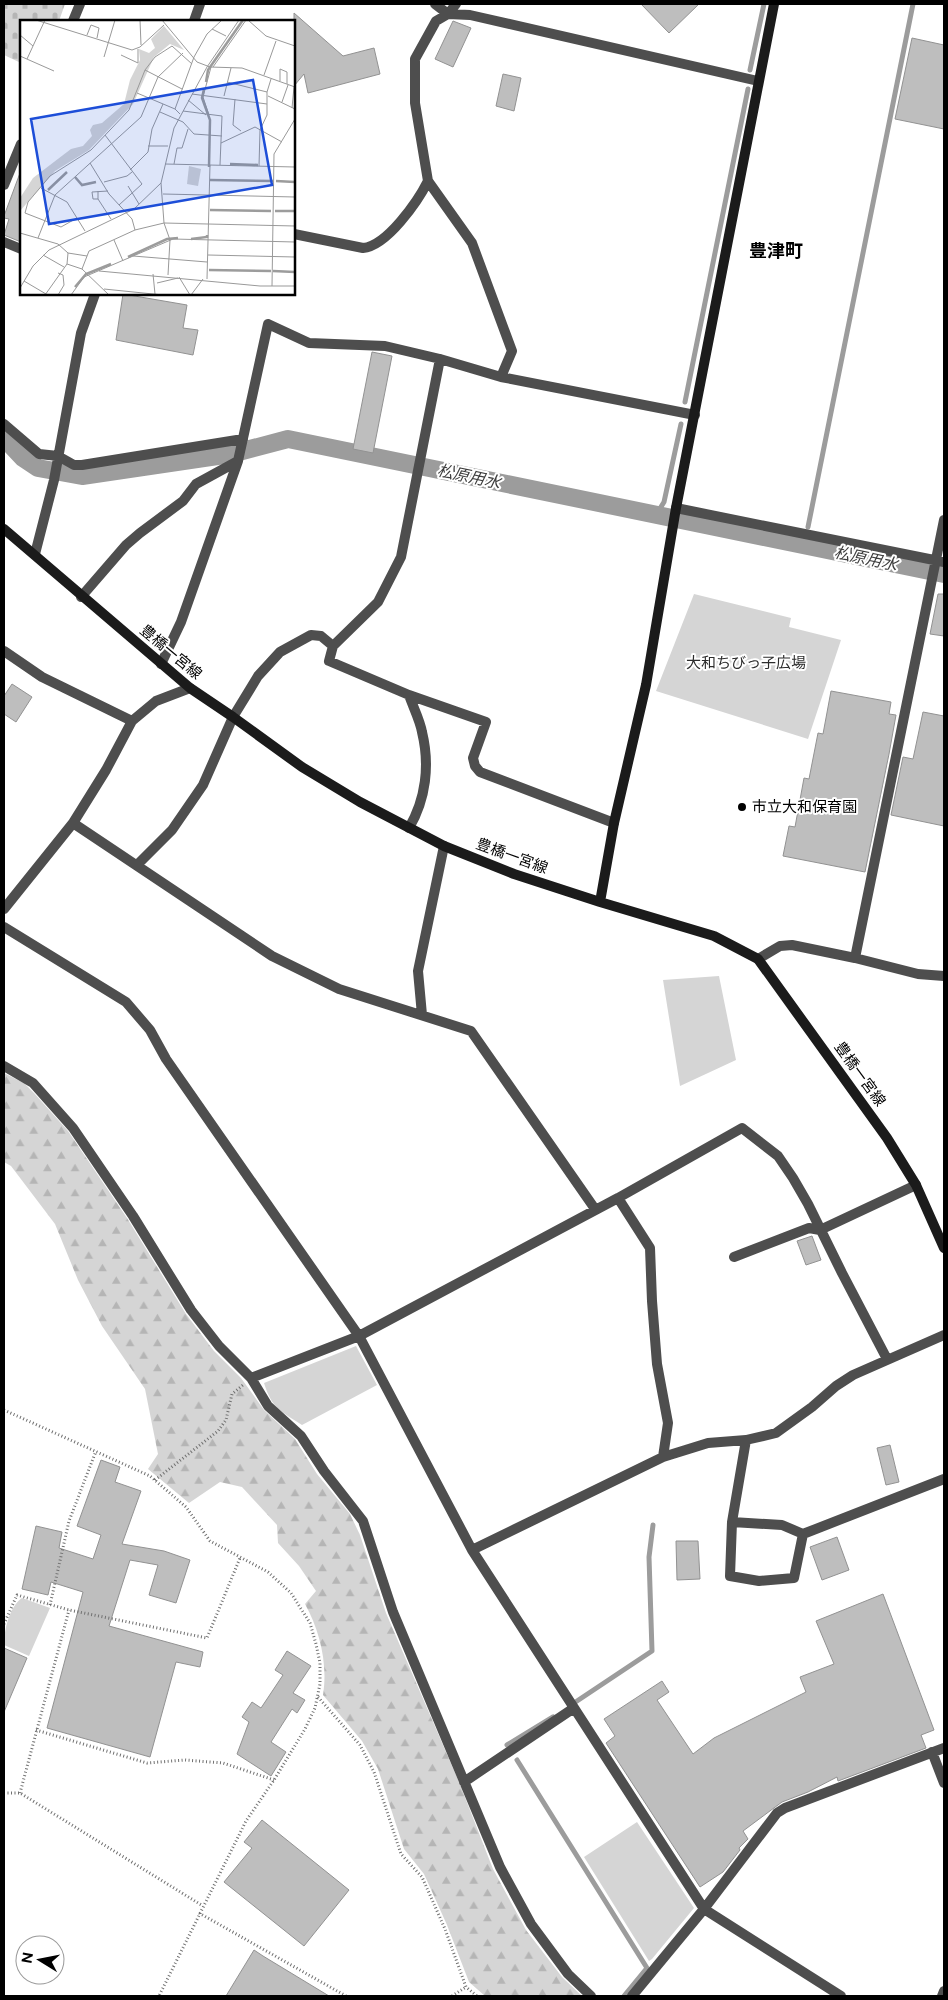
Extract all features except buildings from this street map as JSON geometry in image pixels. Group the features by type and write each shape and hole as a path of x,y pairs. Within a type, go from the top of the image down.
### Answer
{"main road":[{"path":"600,902 614,823 646,685 676,508 774,4"},
{"name":"豊橋一宮線","path":"4,529 81,597 190,688 302,767 360,802 444,846 514,874 714,936 758,959 887,1138 916,1185 944,1248"}],"street":[{"path":"73,20 80,4"},
{"path":"194,20 200,4"},
{"path":"435,4 448,14 470,15 758,81"},
{"path":"456,4 448,14 436,22 415,59 415,104 428,180 472,243 512,351 501,377"},
{"path":"4,186 20,146"},
{"path":"295,234 363,248 370,247 377,243 408,214 421,195 428,180"},
{"path":"4,242 20,249"},
{"path":"34,554 54,480 81,333 95,295"},
{"path":"161,664 181,622 238,461 268,324 309,343 385,346 440,359 501,377 695,415"},
{"path":"440,359 401,557 378,602 333,646 329,661 409,695 486,722 474,758 474,766 480,772 614,823"},
{"path":"4,424 39,454 82,466 243,440"},
{"path":"81,597 126,545 183,502 196,484 238,461"},
{"path":"676,508 940,561"},
{"path":"855,958 940,561 944,520"},
{"path":"137,865 172,830 204,786 233,717 258,676 280,652 311,635 321,636 333,646"},
{"path":"4,651 42,676 132,721"},
{"path":"4,909 73,823 106,770 132,721 156,701 190,688"},
{"path":"409,695 422,732 426,759 424,786 418,812 409,828"},
{"path":"73,823 272,956 339,989 471,1031 595,1209"},
{"path":"422,1015 418,971 444,846"},
{"path":"4,927 126,1002 150,1030 166,1059 359,1336 472,1550 704,1909 841,1996"},
{"path":"758,959 780,946 792,945 918,974 944,976"},
{"path":"4,1066 33,1083 73,1128 134,1216 190,1310 219,1346 250,1378 268,1406 302,1436 324,1471 363,1520 393,1612 500,1867 531,1924 568,1974 591,1996"},
{"path":"250,1378 359,1336 618,1198 742,1128 778,1156 808,1204 887,1359"},
{"path":"734,1257 809,1228 820,1230 916,1185"},
{"path":"618,1198 650,1248 657,1364 668,1423 662,1457"},
{"path":"472,1550 662,1457 708,1442 746,1440 776,1433 800,1417 836,1386 853,1375 944,1335"},
{"path":"746,1440 732,1522 730,1576 759,1581 794,1578 803,1534"},
{"path":"732,1522 782,1525 803,1534 944,1479"},
{"path":"464,1782 574,1708"},
{"path":"632,1996 704,1909 777,1813 785,1808 944,1748"},
{"path":"932,1752 944,1782"},
{"path":"942,1996 944,1991"}],"path":[{"path":"155,1480 218,1431 226,1420 232,1394 250,1378"},
{"path":"4,1410 150,1476 186,1507 210,1541 268,1572 291,1593 310,1623 320,1663 320,1684 315,1708 305,1729 274,1780 246,1821 159,1996"},
{"path":"50,1605 69,1521 96,1451"},
{"path":"4,1624 17,1595 69,1610 207,1638 240,1558"},
{"path":"20,1793 69,1610"},
{"path":"317,1697 360,1746 374,1772 401,1854 422,1877 445,1929 466,1987 477,1996"},
{"path":"36,1730 147,1763 185,1760 223,1763 274,1780"},
{"path":"4,1793 20,1793 203,1906"},
{"path":"199,1913 346,1996"},
{"path":"452,1996 466,1987"}],"green space":[{"path":"4,4 65,4 59,20 20,20 20,63 4,55"},
{"name":"大和ちびっ子広場","path":"694,594 791,618 789,627 841,640 808,739 656,691"},
{"path":"719,976 736,1060 680,1086 663,980"},
{"path":"4,1073 24,1083 68,1131 127,1218 186,1314 214,1351 241,1378 264,1410 295,1439 317,1474 350,1514 360,1535 386,1613 459,1782 493,1869 526,1930 562,1977 582,1996 485,1996 469,1982 447,1925 424,1874 404,1849 378,1769 362,1741 323,1695 324,1671 322,1648 315,1625 305,1604 316,1591 299,1566 278,1543 277,1525 242,1487 220,1482 189,1503 148,1469 158,1454 145,1389 102,1326 78,1280 55,1224 11,1166 4,1162"},
{"path":"356,1346 377,1385 302,1425 278,1408 270,1399 264,1383"},
{"path":"22,1598 50,1608 29,1656 4,1645 6,1626 14,1607"},
{"path":"637,1822 694,1908 649,1961 584,1857"}],"waterway":[{"path":"750,70 764,4"},
{"path":"808,527 913,4"},
{"path":"685,402 748,89"},
{"path":"656,515 664,502 681,424"},
{"name":"松原用水","path":"4,438 23,458 38,468 82,476 231,454 288,439 944,574"},
{"path":"571,1705 652,1651 649,1557 653,1525"},
{"path":"507,1745 553,1717"},
{"path":"517,1760 647,1968 624,1996"}],"place":[{"name":"市立大和保育園","path":"742,807"}],"district":[{"name":"豊津町","path":"776,251"}]}
